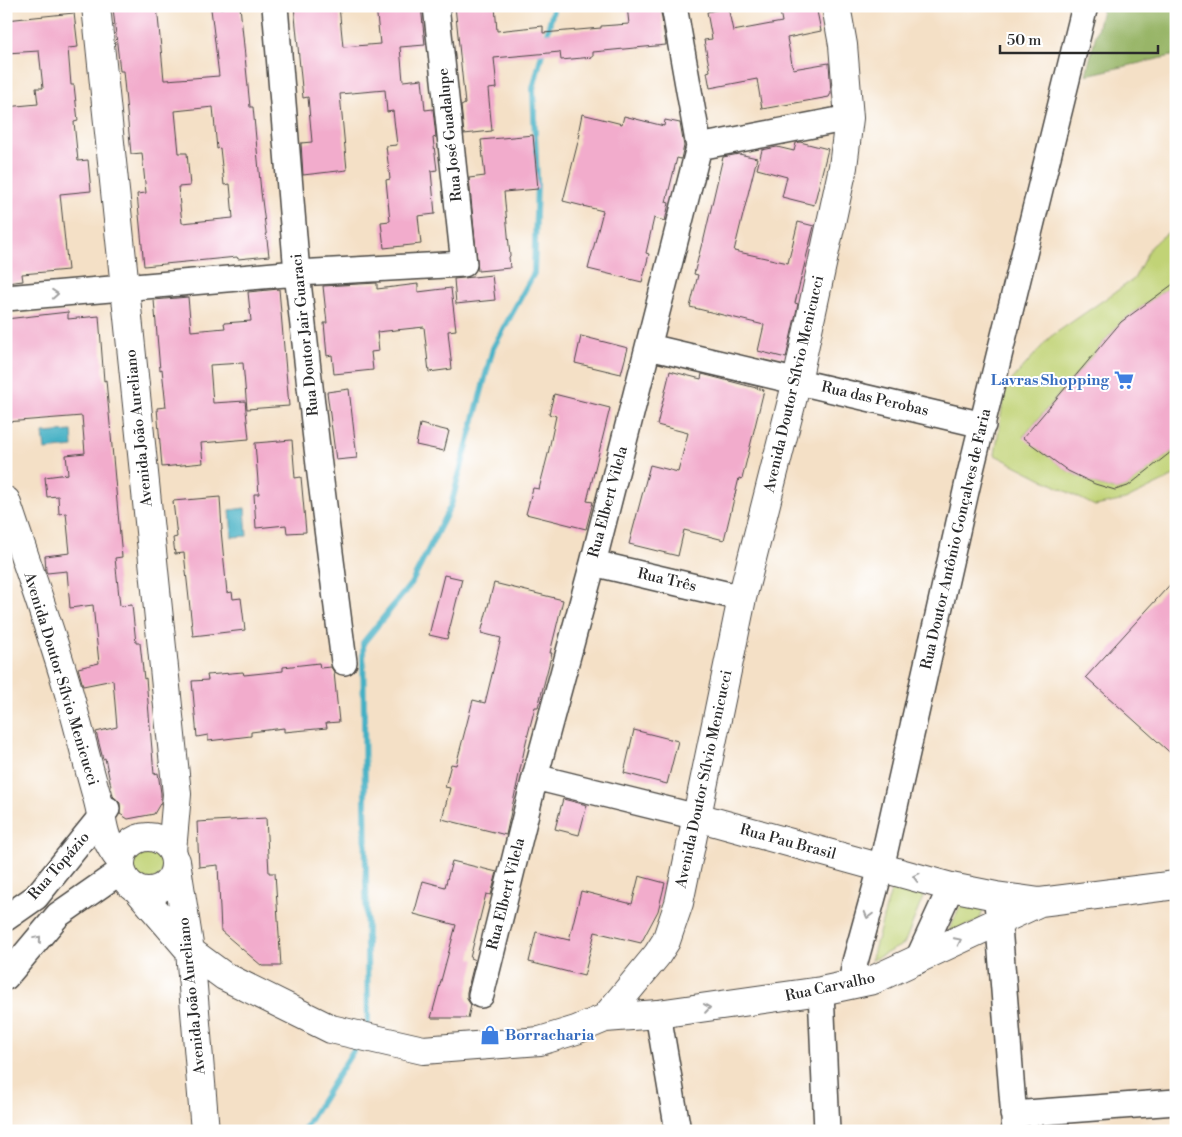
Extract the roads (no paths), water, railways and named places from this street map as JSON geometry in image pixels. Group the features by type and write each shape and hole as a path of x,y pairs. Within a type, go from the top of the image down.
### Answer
{"main road":[{"name":"Avenida João Aureliano","path":"96,6 176,794 174,856 190,951 205,1131"},
{"name":"Avenida Doutor Sílvio Menicucci","path":"6,502 66,683 88,769 102,808 107,841 132,859 190,951 224,976 331,1029 423,1050 540,1041 576,1030 605,1018 657,955 666,941 679,903 742,598 797,381 843,167 849,118 843,45 836,6"},
{"path":"132,859 176,794"},
{"name":"Rua Pau Brasil","path":"696,817 952,887 997,909 1176,885"},
{"path":"157,838 166,843 174,856 174,872 168,882 159,888 147,891 132,859 157,838"},
{"name":"Rua Carvalho","path":"605,1018 658,1014 821,991 873,980 917,960 997,909"}],"street":[{"name":"Rua Doutor Jair Guaraci","path":"275,6 298,273 320,474 344,662"},
{"name":"Rua José Guadalupe","path":"298,273 464,264 436,6"},
{"name":"Rua Elbert Vilela","path":"481,995 699,148 674,6"},
{"name":"Rua Doutor Antônio Gonçalves de Faria","path":"851,985 855,962 881,868 969,478 1085,6"},
{"path":"699,148 849,118"},
{"path":"6,298 298,273"},
{"name":"Rua das Perobas","path":"649,347 983,425"},
{"name":"Rua Três","path":"592,563 742,598"},
{"name":"Rua Pau Brasil","path":"536,776 696,817"},
{"name":"Rua Topázio","path":"6,918 36,897 102,808"},
{"path":"6,977 58,915 132,859"},
{"path":"917,960 952,887"},
{"path":"36,897 58,915"},
{"path":"997,909 1014,1122 1176,1102"},
{"path":"821,991 827,1131"},
{"path":"658,1014 678,1131"}],"water":[{"path":"72,431 73,447 45,450 43,433"},
{"path":"245,508 247,536 232,537 230,510"}],"waterway":[{"path":"366,1030 368,1026 363,643 411,584 451,505 493,348 534,273 537,183 533,89 554,6"},
{"path":"303,1131 358,1043"}],"place":[{"name":"Lavras Shopping","path":"1124,380"},
{"name":"Borracharia","path":"490,1035"}]}
